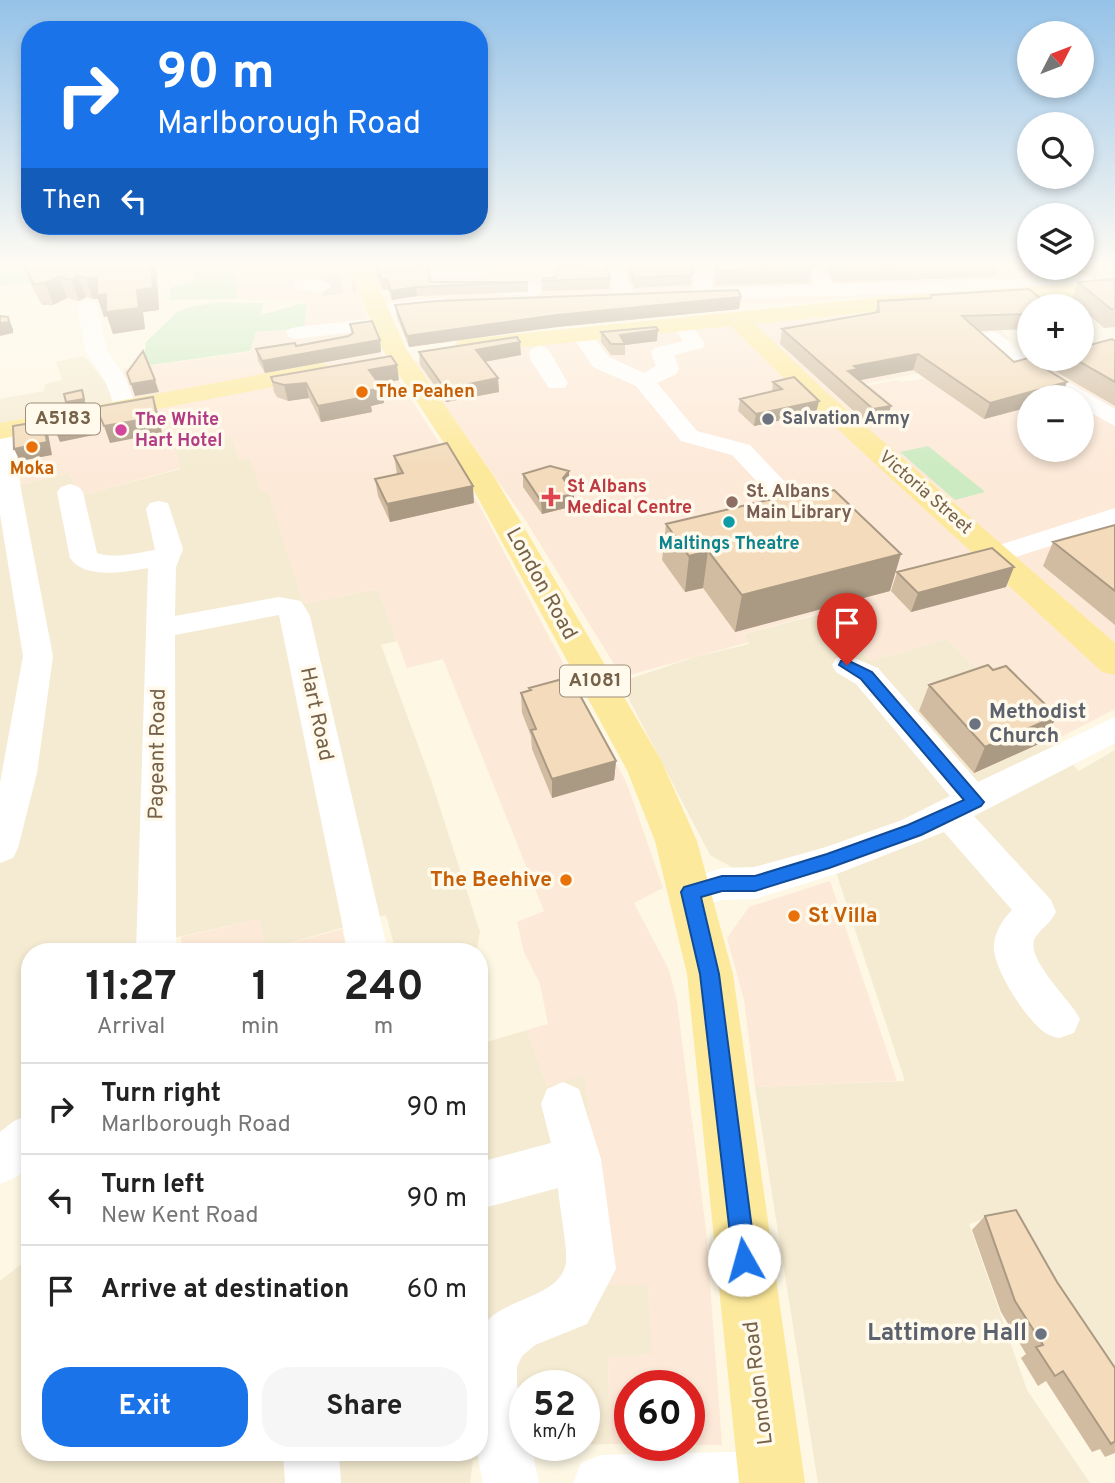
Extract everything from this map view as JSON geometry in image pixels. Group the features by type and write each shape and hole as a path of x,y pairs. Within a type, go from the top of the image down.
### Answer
{"main road":[{"name":"London Road","path":"379,333 388,359 481,478 646,770 676,841 710,974 771,1481"},
{"path":"388,359 435,351 534,344 579,333"},
{"name":"Victoria Street","path":"751,333 814,396 997,555 1115,663"},
{"name":"A5183","path":"1,431 344,367"}],"street":[{"path":"93,333 96,350 115,379 126,408"},
{"path":"580,333 601,362 644,381 689,436 741,450 793,505 791,511"},
{"path":"644,381 668,369 662,352 695,344 688,333"},
{"path":"991,337 1008,353 1114,427"},
{"path":"534,344 557,383"},
{"path":"0,848 20,773 38,656 1,431"},
{"path":"70,492 84,558 94,564 107,565 165,557"},
{"name":"Pageant Road","path":"156,943 160,628 162,567 169,549 159,509"},
{"path":"997,555 1115,516"},
{"name":"Hart Road","path":"160,628 279,606 291,608 367,943"},
{"path":"847,665 867,676 1037,912 1013,939 1015,956 1024,976 1059,1020"},
{"path":"690,892 722,884 755,883 915,830 1115,729"},
{"path":"511,1483 490,1385 491,1367 504,1338 517,1327 569,1306 591,1269 578,1159 563,1104"},
{"path":"0,1161 21,1145"},
{"path":"488,1183 578,1159"},
{"path":"312,1461 313,1483"},
{"path":"601,1483 771,1481"}],"shaded area":[{"path":"256,333 373,333 377,347 477,501 627,784 663,888 634,903 669,970 677,1002 706,1230 722,1445 705,1445 705,1370 614,1370 614,1444 610,1444 608,1358 652,1354 648,1285 602,1285 597,1184 585,1075 547,1086 527,1030 548,1024 540,984 524,952 517,922 544,911 443,659 407,668 378,589 304,604 268,492 262,493 250,458 239,460 231,437 176,449 180,468 87,494 78,492 69,473 21,484 14,442 19,438 132,414 123,369 250,352"},
{"path":"626,333 1004,333 1010,339 1002,340 1017,354 1017,361 921,373 849,387 852,389 896,380 900,382 1017,365 1017,371 1033,371 1056,385 1017,385 1017,462 1094,462 1094,408 1115,421 1115,646 823,391 803,395 1115,675 1115,709 1049,743 947,639 870,661 828,611 743,634 749,642 622,677 526,521 414,362 519,344"},
{"path":"1094,355 1115,361 1115,413 1094,403 1094,385 1065,385 1043,371 1094,371"},
{"path":"84,356 110,388 112,403 0,429 0,399 44,391 45,384 62,380 56,362"},
{"path":"231,437 239,460 250,458 262,492 268,491 304,604 378,589 397,641 381,645 432,783 480,932 478,943 394,943 386,915 289,943 264,943 259,919 151,943 21,943 21,1120 0,1138 0,484 1,489 69,473 78,492 87,494 180,469 176,449"},
{"path":"828,612 870,661 947,639 1079,771 1115,750 1115,1402 994,1215 969,1224 1027,1390 1090,1483 818,1483 755,1087 905,1081 828,848 739,871 710,855 620,682 695,657 749,644 744,634"},
{"path":"830,881 897,1081 755,1087 744,1000 727,938 749,907"},
{"path":"259,919 264,943 181,943 181,937"},
{"path":"342,929 345,943 291,943"},
{"path":"527,1030 547,1086 585,1074 597,1184 602,1284 648,1285 653,1355 608,1358 610,1444 600,1444 600,1370 509,1370 509,1451 488,1456 488,1042"},
{"path":"21,1264 21,1461 473,1461 470,1483 0,1483 0,1281"}],"green space":[{"path":"155,333 256,333 250,351 143,366 146,342"},
{"path":"928,446 985,492 955,500 900,452"}],"building":[{"path":"353,333 377,333 380,340 262,361 256,349 295,343 296,346"},
{"path":"602,333 634,333 620,335 625,344 611,344"},
{"path":"787,333 981,333 1014,362 1017,361 1017,371 1049,371 1067,382 1056,385 1017,385 1017,396 990,403 918,354 854,366 858,369 848,371 891,406 873,409"},
{"path":"517,337 520,342 476,350 498,378 445,389 419,352"},
{"path":"1112,339 1115,341 1115,382 1094,370 1094,344"},
{"path":"143,351 155,380 131,384 127,373"},
{"path":"391,356 397,365 369,370 382,388 367,391 370,396 318,406 306,383 284,385 273,382 271,377"},
{"path":"794,377 819,401 756,414 740,399 782,389 773,382"},
{"path":"82,390 84,399 66,402 64,394"},
{"path":"153,397 157,417 104,426 96,407"},
{"path":"87,413 89,423 55,430 58,418"},
{"path":"43,421 47,442 14,449 13,426"},
{"path":"447,443 473,486 387,504 375,479 403,473 394,456"},
{"path":"550,466 569,471 563,478 574,494 541,501 523,474"},
{"path":"834,490 901,554 742,595 708,551 689,556 666,524 789,495 800,498"},
{"path":"1115,525 1115,591 1053,542"},
{"path":"992,548 1014,567 918,593 897,572"},
{"path":"988,665 993,670 1006,666 1057,716 985,747 929,685"},
{"path":"570,677 616,761 552,779 531,730 536,729 521,693 531,690 529,688"},
{"path":"1016,1210 1057,1282 1115,1368 1115,1441 1111,1444 1063,1371 1055,1376 1036,1347 1043,1345 1015,1301 985,1216"}],"place":[{"name":"The Peahen","path":"362,392"},
{"name":"Salvation Army","path":"768,419"},
{"name":"The White Hart Hotel","path":"121,430"},
{"name":"Moka","path":"32,447"},
{"name":"St Albans Medical Centre","path":"551,497"},
{"name":"St. Albans Main Library","path":"732,502"},
{"name":"Maltings Theatre","path":"729,522"},
{"name":"Methodist Church","path":"975,724"},
{"name":"The Beehive","path":"566,880"},
{"name":"St Villa","path":"794,916"},
{"name":"Lattimore Hall","path":"1041,1334"}],"route":[{"path":"744,1260 710,974 690,892 722,884 755,883 829,861 915,830 975,802 867,676 857,668 847,665"}]}
